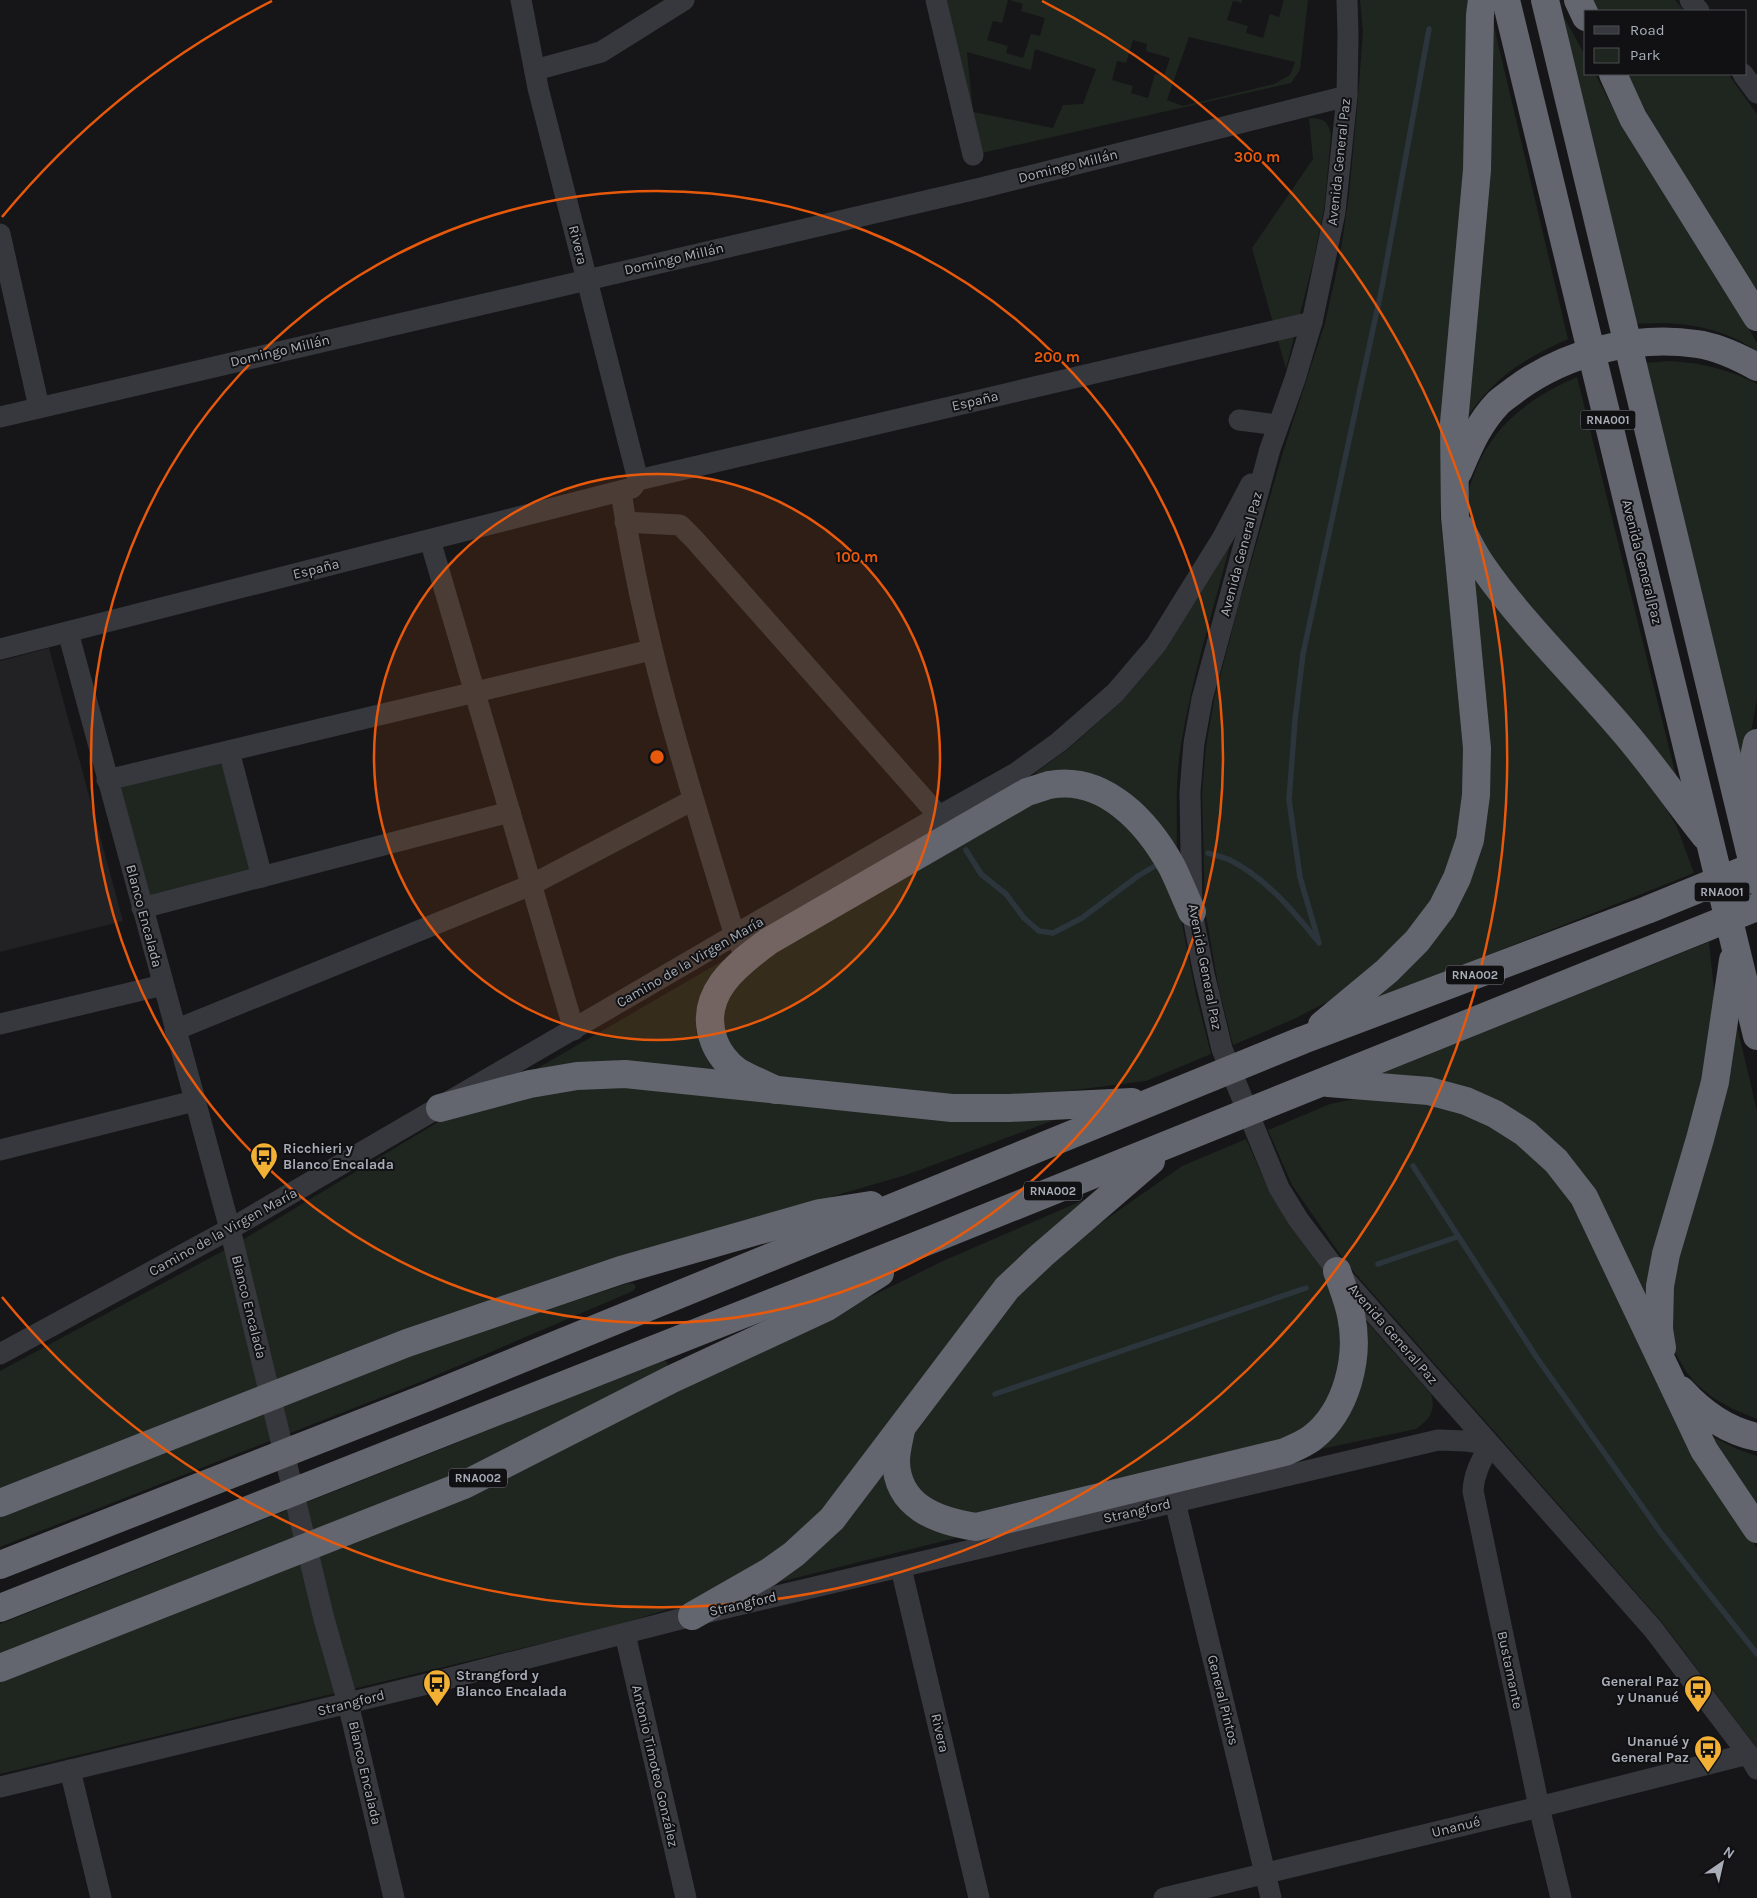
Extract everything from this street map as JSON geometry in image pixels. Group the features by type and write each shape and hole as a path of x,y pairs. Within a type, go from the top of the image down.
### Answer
{"highway":[{"path":"1303,1040 1387,971 1417,941 1442,908 1457,878 1470,840 1476,795 1477,748 1455,517 1454,424 1477,170 1480,15 1482,0"},
{"name":"Avenida General Paz","path":"1506,0 1757,1036"},
{"name":"RNA001","path":"1545,0 1757,881"},
{"path":"1578,0 1584,13"},
{"path":"1612,75 1634,118 1757,317"},
{"path":"1454,480 1476,431 1499,402 1548,368 1605,348 1665,341 1699,344 1738,356 1757,367"},
{"path":"1455,517 1481,566 1512,605 1626,734 1657,772 1681,807 1709,840"},
{"path":"1746,832 1751,771 1757,743"},
{"path":"776,1090 736,1070 718,1052 710,1029 710,1009 718,989 741,946 769,941 1027,792 1044,787 1071,784 1096,789 1116,800 1136,816 1154,839 1171,866 1192,912"},
{"name":"RNA002","path":"0,1565 428,1397 1187,1086 1757,866"},
{"name":"RNA002","path":"0,1608 1172,1144 1321,1082 1757,907"},
{"path":"1735,944 1715,1082 1666,1254 1660,1286 1660,1329 1667,1372 1699,1409 1727,1426 1757,1437"},
{"path":"440,1108 530,1084 577,1076 625,1074 952,1108 1008,1108 1154,1100"},
{"path":"1321,1082 1429,1091 1466,1101 1495,1114 1524,1133 1556,1161 1584,1197 1704,1450 1757,1529"},
{"path":"692,1616 757,1580 794,1554 814,1536 848,1500 1007,1288 1022,1272 1112,1193 1172,1144"},
{"name":"RNA002","path":"0,1503 407,1343 621,1270 820,1213 916,1198"},
{"name":"RNA002","path":"0,1668 464,1485 672,1380 827,1307 933,1239"},
{"path":"901,1428 896,1459 898,1480 907,1496 924,1511 975,1538 1285,1452 1303,1458 1313,1437 1332,1416 1348,1385 1354,1355 1352,1316 1337,1271"}],"street":[{"name":"Rivera","path":"521,0 535,70 587,280 630,486 625,522 651,650 693,800 741,946"},
{"path":"535,70 600,52 684,0"},
{"path":"936,0 973,155"},
{"name":"Avenida General Paz","path":"1346,0 1348,35 1346,96 1335,212 1312,322 1295,379 1270,449 1202,698 1194,743 1190,792 1192,912 1204,974 1222,1049 1238,1092 1279,1188 1298,1219 1337,1271 1653,1629 1753,1762"},
{"path":"1745,75 1757,93"},
{"name":"Domingo Millán","path":"0,417 981,188 1346,96"},
{"path":"0,234 39,407"},
{"name":"España","path":"0,649 430,540 630,486 1312,322"},
{"path":"1239,420 1278,426"},
{"name":"Camino de la Virgen María","path":"0,1354 230,1229 574,1030 741,946 939,816 1016,773 1033,761 1059,742 1115,693 1156,645 1223,537 1270,449"},
{"path":"625,522 680,525 939,816"},
{"path":"430,540 574,1030"},
{"name":"Blanco Encalada","path":"68,632 230,1229 324,1619 348,1703 394,1898"},
{"path":"107,780 651,650"},
{"path":"229,751 262,877"},
{"path":"1033,761 1044,787"},
{"path":"175,1030 531,885 693,800"},
{"path":"142,908 510,812"},
{"path":"0,1024 163,985"},
{"path":"0,1150 194,1101"},
{"name":"Strangford","path":"0,1787 348,1703 692,1616 901,1568 975,1538 1175,1502 1303,1458 1438,1440 1466,1441 1490,1445"},
{"name":"Bustamante","path":"1490,1445 1475,1472 1473,1491 1539,1807 1561,1898"},
{"name":"General Pintos","path":"1175,1502 1271,1898"},
{"name":"Rivera","path":"901,1568 979,1898"},
{"name":"Antonio Timoteo González","path":"624,1634 686,1898"},
{"name":"Unanué","path":"1164,1898 1539,1807 1753,1762"},
{"path":"70,1770 101,1898"}],"shaded area":[{"path":"49,648 123,921 0,952 0,661"}],"green space":[{"path":"928,0 1008,0 1002,23 993,21 987,40 1008,46 1006,53 1023,58 1031,34 1040,36 1045,18 1021,11 1023,4 1010,0 1242,0 1242,3 1233,1 1227,20 1248,26 1246,33 1263,38 1270,14 1279,17 1284,0 1308,0 1300,70 1291,83 973,155","holes":["1189,37 1295,62 1290,75 1274,84 1183,106 1167,100","1133,40 1147,44 1146,51 1170,58 1164,76 1155,74 1148,98 1131,93 1133,86 1112,80 1117,61 1126,63","1035,49 1096,69 1083,104 1063,105 1053,128 973,112 967,52 1031,70"]},
{"path":"1360,0 1469,0 1470,97 1448,427 1440,515 1465,742 1465,794 1460,837 1449,869 1409,936 1333,999 1294,1019 1233,1045 1219,990 1205,910 1202,792 1206,746 1214,700 1239,604 1282,455 1325,323 1340,256 1349,195 1358,98 1363,31"},
{"path":"1582,0 1675,0 1683,10 1587,10"},
{"path":"1556,3 1584,53 1584,75 1596,75 1621,123 1748,327 1757,343 1757,351 1728,335 1713,330 1683,324 1634,324"},
{"path":"1492,18 1568,339 1537,354 1510,372 1486,393 1465,421"},
{"path":"1622,75 1729,75 1757,114 1757,295"},
{"path":"1309,118 1326,123 1331,134 1325,203 1314,259 1286,369 1252,248 1313,159"},
{"path":"1670,361 1693,363 1715,368 1736,374 1757,384 1757,699 1744,770 1644,363"},
{"path":"1577,377 1678,784 1489,559 1470,518 1468,494 1470,486 1484,453 1494,438 1517,413 1531,402"},
{"path":"1231,541 1197,668 1181,745 1177,785 1177,851 1147,810 1114,783 1083,771 1058,770 1034,774 1068,749 1122,701 1164,652"},
{"path":"1469,564 1652,785 1677,827 1694,873 1353,1009 1470,872"},
{"path":"223,757 254,872 151,899 120,784"},
{"path":"1053,796 1077,796 1104,804 1149,847 1180,914 1196,995 1211,1054 1146,1081 1005,1099 777,1079 742,1059 724,1041 719,1030 719,1018 723,1004 751,965 1030,803"},
{"path":"1709,942 1715,1000 1714,1026 1649,1311 1560,1149 1379,1074"},
{"path":"736,953 709,983 697,1008 696,1032 707,1057 721,1076 526,1075"},
{"path":"1737,1026 1757,1111 1757,1419 1731,1408 1712,1397 1695,1383 1676,1354 1671,1334 1674,1267"},
{"path":"577,1085 1084,1109 906,1175 618,1259 0,1491 0,1371 234,1245 448,1116"},
{"path":"1359,1098 1405,1099 1462,1110 1515,1137 1569,1191 1694,1455 1757,1548 1757,1748 1661,1621 1346,1263 1292,1185 1268,1130 1330,1104"},
{"path":"1246,1139 1271,1195 1327,1276 1340,1316 1343,1359 1324,1408 1306,1430 1282,1442 977,1516 938,1508 911,1481 908,1459 912,1437 926,1413 1016,1294 1054,1256 1182,1166"},
{"path":"1116,1186 826,1512 787,1548 685,1604 614,1626 0,1774 0,1681 677,1392 945,1260"},
{"path":"629,1283 634,1284 636,1287 633,1291 423,1381 0,1547 0,1515 412,1354"},
{"path":"1365,1320 1431,1394 1433,1405 1431,1414 1416,1429 1321,1449 1343,1423 1356,1399 1365,1360"},
{"path":"662,1360 668,1364 665,1368 460,1473 0,1655 0,1624"},
{"path":"1709,1435 1737,1449 1757,1456 1757,1506"},
{"path":"884,1466 900,1506 911,1519 926,1528 960,1537 767,1585"}],"waterway":[{"path":"1319,943 1300,877 1289,800 1295,720 1303,654 1382,287 1429,29"},
{"path":"966,850 981,874 1006,894 1024,918 1039,931 1053,933 1082,918 1138,876 1155,866"},
{"path":"1208,853 1230,860 1255,876 1277,895 1316,939"},
{"path":"1413,1166 1537,1358 1661,1533 1757,1654"},
{"path":"1378,1264 1457,1237"},
{"path":"995,1394 1306,1288"}],"place":[{"name":"Ricchieri y Blanco Encalada","path":"264,1180"},
{"name":"Strangford y Blanco Encalada","path":"437,1707"},
{"name":"General Paz y Unanué","path":"1698,1713"},
{"name":"Unanué y General Paz","path":"1708,1773"}]}
